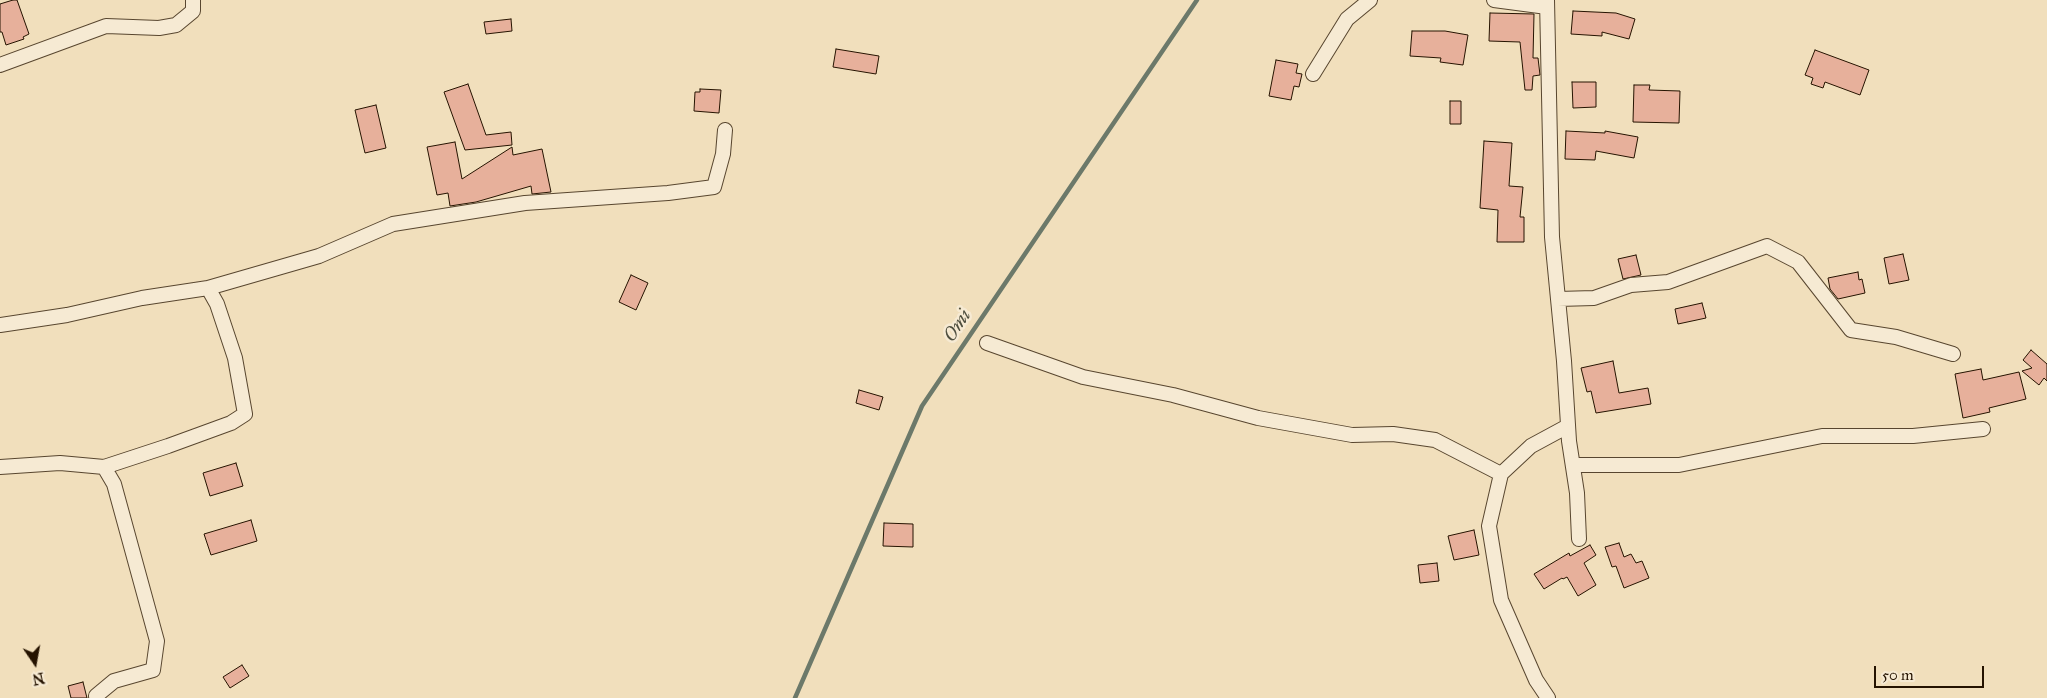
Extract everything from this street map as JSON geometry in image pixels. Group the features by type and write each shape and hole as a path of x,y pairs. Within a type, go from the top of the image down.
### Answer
{"street":[{"path":"0,65 106,26 159,28 176,25 193,11 193,0"},
{"path":"1313,74 1347,20 1370,0"},
{"path":"1494,0 1547,4 1552,237 1568,426 1577,493 1579,539"},
{"path":"0,325 67,315 142,298 208,288 319,256 393,224 525,203 668,193 714,187 724,154 725,130"},
{"path":"1558,299 1594,298 1631,285 1668,282 1767,246 1798,262 1850,330 1896,336 1953,354"},
{"path":"0,467 60,463 104,467 231,423 245,414 235,358 217,304 208,288"},
{"path":"987,343 1083,377 1173,395 1258,418 1352,435 1393,434 1435,440 1501,474"},
{"path":"1548,698 1536,680 1501,600 1489,526 1501,474 1531,446 1568,426"},
{"path":"1573,465 1679,466 1822,436 1913,436 1983,429"},
{"path":"96,696 114,681 153,670 157,641 114,484 104,467"}],"building":[{"path":"17,0 29,34 23,37 24,39 6,45 2,32 0,32 0,4"},
{"path":"1573,11 1616,13 1635,19 1629,39 1602,32 1602,36 1571,34"},
{"path":"1490,13 1534,14 1533,58 1538,58 1540,75 1533,76 1532,90 1525,90 1520,42 1489,41"},
{"path":"511,19 512,31 486,34 484,22"},
{"path":"1412,31 1445,31 1468,35 1463,65 1440,62 1441,58 1410,56"},
{"path":"836,49 879,56 876,74 833,67"},
{"path":"1815,50 1869,70 1860,95 1825,82 1823,88 1811,84 1813,78 1805,75"},
{"path":"1276,60 1298,64 1296,73 1302,74 1299,87 1294,86 1291,100 1269,96"},
{"path":"1572,82 1596,82 1596,107 1573,108"},
{"path":"468,84 486,135 511,132 512,145 465,150 444,92"},
{"path":"1634,85 1650,85 1649,90 1680,91 1679,123 1633,122"},
{"path":"700,89 721,90 719,113 694,111 695,92 700,92"},
{"path":"1450,101 1461,101 1461,124 1450,124"},
{"path":"376,105 386,148 365,153 355,110"},
{"path":"1566,131 1605,133 1605,131 1638,137 1634,158 1596,151 1595,160 1565,159"},
{"path":"1484,141 1512,143 1509,186 1523,187 1520,217 1524,217 1524,242 1497,242 1498,210 1480,208"},
{"path":"455,142 462,179 512,147 513,155 542,149 551,192 532,194 531,186 476,202 450,206 448,193 437,195 427,147"},
{"path":"1903,254 1909,280 1889,284 1884,258"},
{"path":"1636,255 1641,275 1623,279 1618,259"},
{"path":"1858,272 1859,280 1862,279 1865,293 1838,299 1830,289 1828,278"},
{"path":"631,275 648,283 636,310 619,302"},
{"path":"1702,303 1706,318 1678,324 1675,309"},
{"path":"2031,350 2047,364 2047,381 2044,378 2039,385 2022,371 2032,368 2023,360"},
{"path":"1613,361 1619,393 1648,388 1651,404 1596,413 1591,391 1587,392 1581,368"},
{"path":"1981,369 1983,380 2019,372 2026,399 1989,408 1990,412 1963,418 1955,374"},
{"path":"859,390 883,397 879,410 856,403"},
{"path":"236,463 243,486 210,496 203,473"},
{"path":"251,520 257,541 211,555 204,534"},
{"path":"884,523 913,524 913,547 883,546"},
{"path":"1474,530 1479,555 1454,560 1448,536"},
{"path":"1619,543 1624,557 1631,554 1636,563 1642,561 1649,578 1624,588 1616,566 1612,567 1605,547"},
{"path":"1590,545 1596,555 1584,563 1596,585 1578,596 1567,577 1544,589 1534,574 1569,553 1570,556"},
{"path":"1437,563 1439,581 1420,583 1418,565"},
{"path":"242,665 249,676 230,688 223,677"},
{"path":"83,682 87,698 71,698 68,686"}],"waterway":[{"name":"Omi","path":"795,698 922,406 1197,0"}]}
